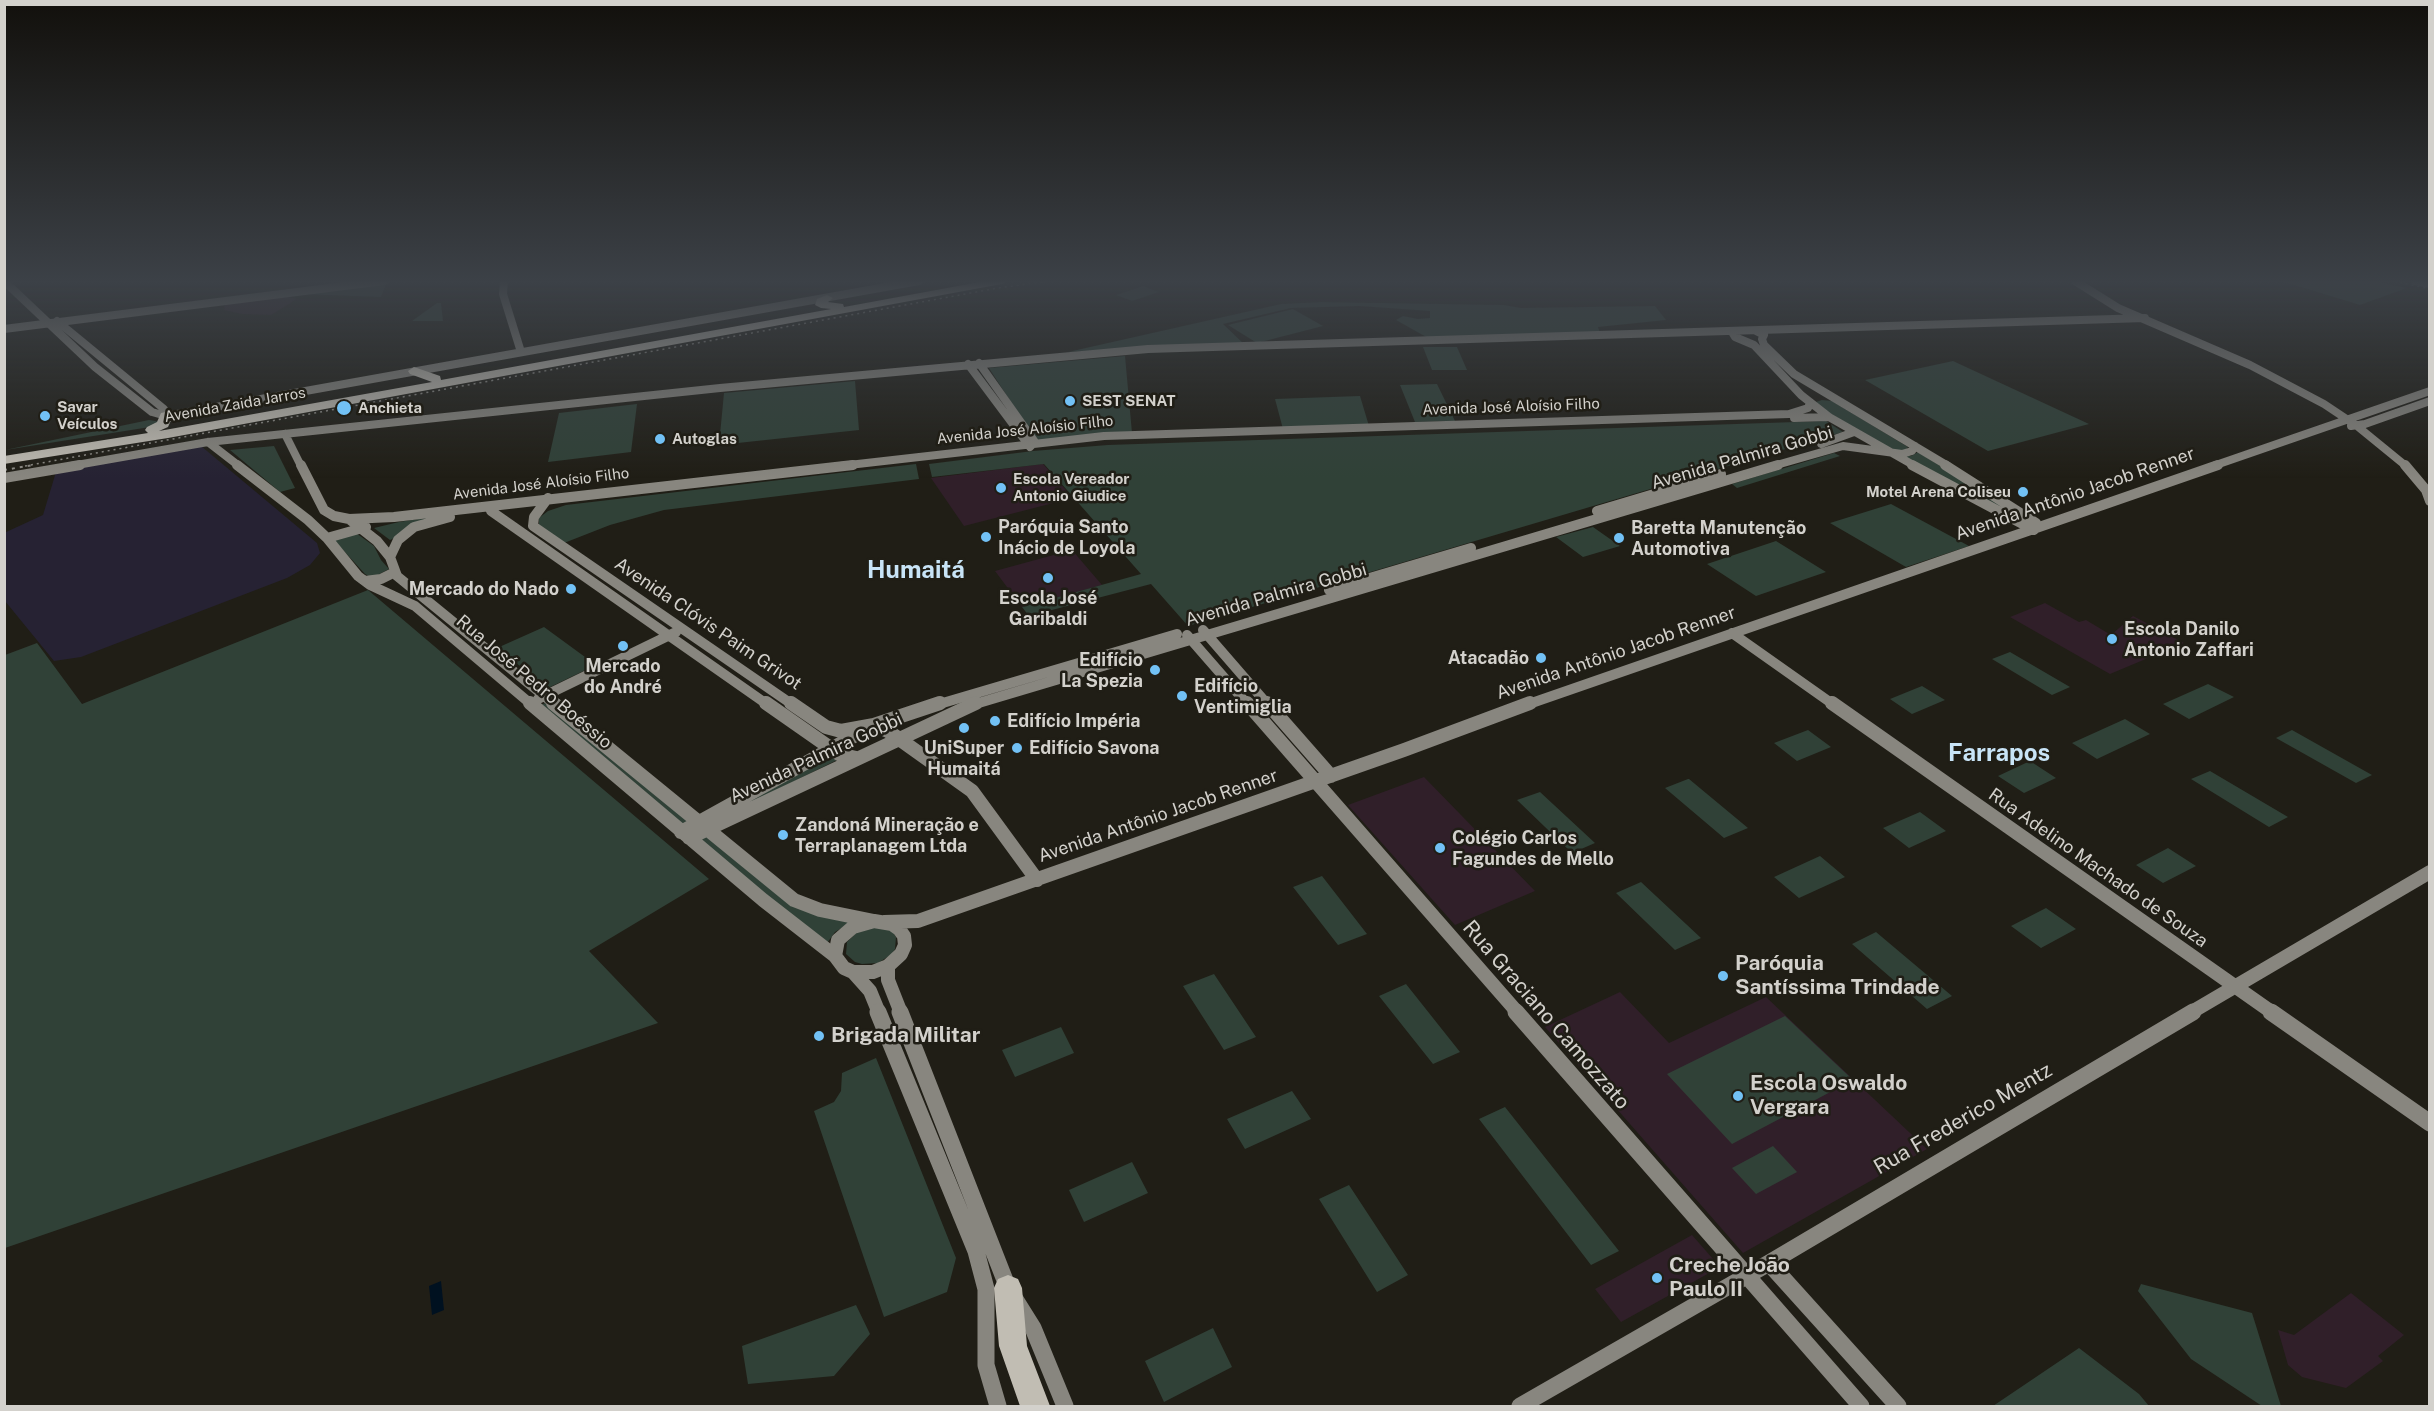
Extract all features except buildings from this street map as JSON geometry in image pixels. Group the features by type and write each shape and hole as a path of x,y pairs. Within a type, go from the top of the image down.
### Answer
{"highway":[{"name":"Avenida Zaida Jarros","path":"4,452 152,430 426,374 591,347"},
{"name":"Avenida Zaida Jarros","path":"4,460 168,434 643,347"},
{"path":"152,430 163,424 166,416"},
{"path":"4,465 168,434"},
{"path":"1008,1288 1013,1346 1035,1407"}],"street":[{"path":"74,347 152,412 166,416 426,374 548,347"},
{"path":"87,347 164,409 166,416"},
{"path":"524,347 525,351"},
{"path":"4,478 239,438 968,364 1148,349 1221,347"},
{"path":"1756,347 1810,403 1830,417 1891,453 2038,528"},
{"path":"1766,347 1794,374 1915,446 2038,528"},
{"path":"2208,347 2341,409 2412,471 2426,490 2430,501"},
{"path":"79,353 91,350"},
{"path":"979,363 1030,444"},
{"path":"968,364 1030,444"},
{"name":"Avenida Antônio Jacob Renner","path":"2355,421 2366,413 2430,391"},
{"path":"2312,395 2355,421 2421,471 2430,483"},
{"name":"Avenida José Aloísio Filho","path":"390,557 398,540 414,527 436,519 492,508 1030,444 1104,436 1790,414 1808,408 1810,403 1817,399 1839,400"},
{"path":"2404,400 2418,405"},
{"name":"Avenida Antônio Jacob Renner","path":"879,921 918,921 1331,776 1516,708 2329,427 2398,412 2430,401"},
{"path":"2384,407 2398,412"},
{"path":"2341,409 2366,413"},
{"name":"Avenida José Aloísio Filho","path":"1030,444 1830,417"},
{"name":"Avenida Palmira Gobbi","path":"1204,631 1827,443 1854,432"},
{"path":"285,434 324,510 334,516 349,519 362,528 384,548 396,574"},
{"path":"223,452 239,438"},
{"name":"Rua José Pedro Boéssio","path":"208,442 327,538 358,576 414,606 685,835 835,956"},
{"name":"Avenida Palmira Gobbi","path":"685,835 830,747 874,724 953,699 1543,536 1823,451 1843,446 1891,453"},
{"path":"1891,453 1912,451 1915,446"},
{"name":"Avenida Clóvis Paim Grivot","path":"547,500 534,517 533,526 826,727 841,731 874,724"},
{"name":"Avenida José Aloísio Filho","path":"349,519 492,508"},
{"name":"Avenida Clóvis Paim Grivot","path":"492,508 830,747 856,758"},
{"path":"327,538 394,517"},
{"path":"365,581 396,574"},
{"path":"377,588 396,574"},
{"name":"Rua José Pedro Boéssio","path":"396,574 794,900 820,910 879,921"},
{"path":"528,704 683,629"},
{"path":"1204,631 1331,776"},
{"name":"Rua Adelino Machado de Souza","path":"1732,633 2430,1123"},
{"name":"Avenida Palmira Gobbi","path":"702,826 963,708 1187,635"},
{"name":"Rua Graciano Camozzato","path":"1187,635 1861,1407"},
{"path":"874,724 972,791 1037,880"},
{"name":"Rua Frederico Mentz","path":"1520,1407 1769,1263 2430,872"},
{"path":"853,972 873,972 888,966 901,954 905,945 904,936 899,929 879,921 853,927 845,933 835,948 835,956 839,964 853,972 870,991 984,1248 1033,1328 1065,1407"},
{"name":"Avenida Antônio Jacob Renner","path":"904,936 918,921"},
{"path":"888,966 888,980 984,1248 986,1365 998,1407"},
{"path":"900,1062 916,1055"},
{"path":"1769,1263 1898,1407"}],"shaded area":[{"path":"201,446 317,543 320,553 310,565 287,578 81,657 54,661 5,601 4,533 43,515 56,472"},
{"name":"Escola Vereador Antonio Giudice","path":"1043,464 1073,498 964,526 931,478"},
{"name":"Escola José Garibaldi","path":"1072,550 1102,585 1022,607 995,571"},
{"name":"Escola Danilo Antonio Zaffari","path":"2045,603 2079,622 2086,620 2111,635 2133,616 2184,643 2110,674 2010,617"},
{"name":"Colégio Carlos Fagundes de Mello","path":"1424,777 1535,891 1455,925 1348,805"},
{"name":"Escola Oswaldo Vergara","path":"1620,992 1669,1043 1766,997 1927,1149 1743,1253 1545,1027"},
{"name":"Creche João Paulo II","path":"1692,1235 1720,1267 1621,1322 1595,1289"},
{"path":"2351,1293 2404,1335 2378,1356 2383,1361 2346,1388 2302,1377 2288,1365 2278,1330 2294,1335"}],"green space":[{"path":"1091,347 1181,347 1068,352"},
{"path":"1423,347 1457,347 1467,370 1432,370"},
{"name":"SEST SENAT","path":"1125,356 1132,433 1036,441 989,368"},
{"path":"1953,361 2089,424 1988,451 1865,380"},
{"path":"855,381 859,430 719,445 724,393"},
{"path":"1437,384 1455,421 1415,422 1400,385"},
{"path":"1360,396 1369,426 1283,429 1275,399"},
{"path":"1832,401 1908,447 1905,451 1892,451 1818,406 1816,402"},
{"path":"637,404 631,452 548,462 559,413"},
{"path":"149,420 161,422 150,427 5,450"},
{"path":"1826,421 1843,432 1188,626 1151,584 1029,616 1022,607 1141,574 1044,464 932,477 929,464 1033,451 1108,445"},
{"path":"274,446 295,488 280,492 230,450"},
{"path":"1918,452 2034,525 1898,456 1911,456"},
{"path":"1834,453 1840,456 1737,488 1732,484"},
{"path":"916,464 919,479 664,510 610,525 564,543 539,526 539,518 548,511 566,505"},
{"path":"1891,504 1969,546 1906,567 1830,523"},
{"path":"444,515 390,540 374,528 399,522"},
{"path":"1593,527 1620,546 1583,557 1556,537"},
{"path":"356,533 374,546 389,569 372,578 365,574 333,539"},
{"path":"1776,541 1826,572 1756,596 1707,564"},
{"path":"368,590 709,879 589,951 658,1023 5,1248 5,655 37,643 82,704"},
{"path":"544,627 596,665 548,688 497,648"},
{"path":"2010,652 2070,687 2052,695 1992,659"},
{"path":"2208,684 2234,697 2189,719 2163,704"},
{"path":"1922,686 1945,700 1912,714 1890,699"},
{"path":"545,703 794,906 852,922 835,932 825,946 537,707"},
{"path":"2125,719 2150,734 2097,759 2072,743"},
{"path":"1808,730 1831,747 1797,761 1774,743"},
{"path":"2292,730 2372,775 2356,783 2276,738"},
{"path":"827,754 837,760 718,819"},
{"path":"2030,761 2056,778 2024,793 1998,776"},
{"path":"2210,771 2288,817 2269,827 2191,779"},
{"path":"1689,779 1748,828 1724,838 1665,788"},
{"path":"1540,792 1595,843 1572,853 1517,800"},
{"path":"1920,812 1946,831 1909,848 1883,828"},
{"path":"2168,848 2196,866 2163,883 2136,865"},
{"path":"1820,856 1845,877 1799,898 1774,877"},
{"path":"1322,876 1367,934 1338,945 1293,887"},
{"path":"1641,882 1701,938 1675,950 1616,893"},
{"path":"2046,908 2076,929 2041,948 2011,926"},
{"path":"873,927 893,932 896,937 895,949 892,954 878,963 855,962 846,954 847,942 857,932"},
{"path":"1876,932 1952,996 1927,1009 1852,944"},
{"path":"1214,974 1256,1037 1224,1050 1183,986"},
{"path":"1406,984 1460,1052 1433,1064 1379,996"},
{"path":"1785,1016 1853,1080 1732,1144 1667,1074"},
{"path":"1061,1027 1074,1053 1015,1077 1002,1050"},
{"path":"876,1058 956,1258 947,1292 884,1317 814,1111 834,1102 841,1091 842,1073"},
{"path":"1292,1091 1311,1119 1245,1149 1227,1119"},
{"path":"1505,1107 1619,1251 1591,1265 1479,1119"},
{"path":"1773,1146 1797,1172 1756,1194 1732,1168"},
{"path":"1132,1162 1148,1193 1084,1222 1069,1190"},
{"path":"1349,1185 1408,1275 1377,1292 1319,1199"},
{"path":"2141,1284 2252,1313 2281,1406 2262,1406 2191,1359 2138,1291"},
{"path":"856,1305 870,1334 834,1376 748,1384 742,1346"},
{"path":"1213,1328 1232,1367 1164,1402 1145,1361"},
{"path":"2079,1348 2139,1394 2149,1406 1993,1406"}],"water":[{"path":"441,1281 444,1310 432,1315 429,1286"}],"railway":[{"path":"25,466 676,347"},
{"path":"4,470 33,465"}],"place":[{"name":"SEST SENAT","path":"1070,401"},
{"name":"Anchieta","path":"344,408"},
{"name":"Savar Veículos","path":"45,416"},
{"name":"Autoglas","path":"660,439"},
{"name":"Escola Vereador Antonio Giudice","path":"1001,488"},
{"name":"Motel Arena Coliseu","path":"2023,492"},
{"name":"Paróquia Santo Inácio de Loyola","path":"986,537"},
{"name":"Baretta Manutenção Automotiva","path":"1619,538"},
{"name":"Escola José Garibaldi","path":"1048,578"},
{"name":"Mercado do Nado","path":"571,589"},
{"name":"Escola Danilo Antonio Zaffari","path":"2112,639"},
{"name":"Mercado do André","path":"623,646"},
{"name":"Atacadão","path":"1541,658"},
{"name":"Edifício La Spezia","path":"1155,670"},
{"name":"Edifício Ventimiglia","path":"1182,696"},
{"name":"Edifício Impéria","path":"995,721"},
{"name":"UniSuper Humaitá","path":"964,728"},
{"name":"Edifício Savona","path":"1017,748"},
{"name":"Zandoná Mineração e Terraplanagem Ltda","path":"783,835"},
{"name":"Colégio Carlos Fagundes de Mello","path":"1440,848"},
{"name":"Paróquia Santíssima Trindade","path":"1723,976"},
{"name":"Brigada Militar","path":"819,1036"},
{"name":"Escola Oswaldo Vergara","path":"1738,1096"},
{"name":"Creche João Paulo II","path":"1657,1278"}],"district":[{"name":"Humaitá","path":"916,571"},
{"name":"Farrapos","path":"1999,754"}]}
